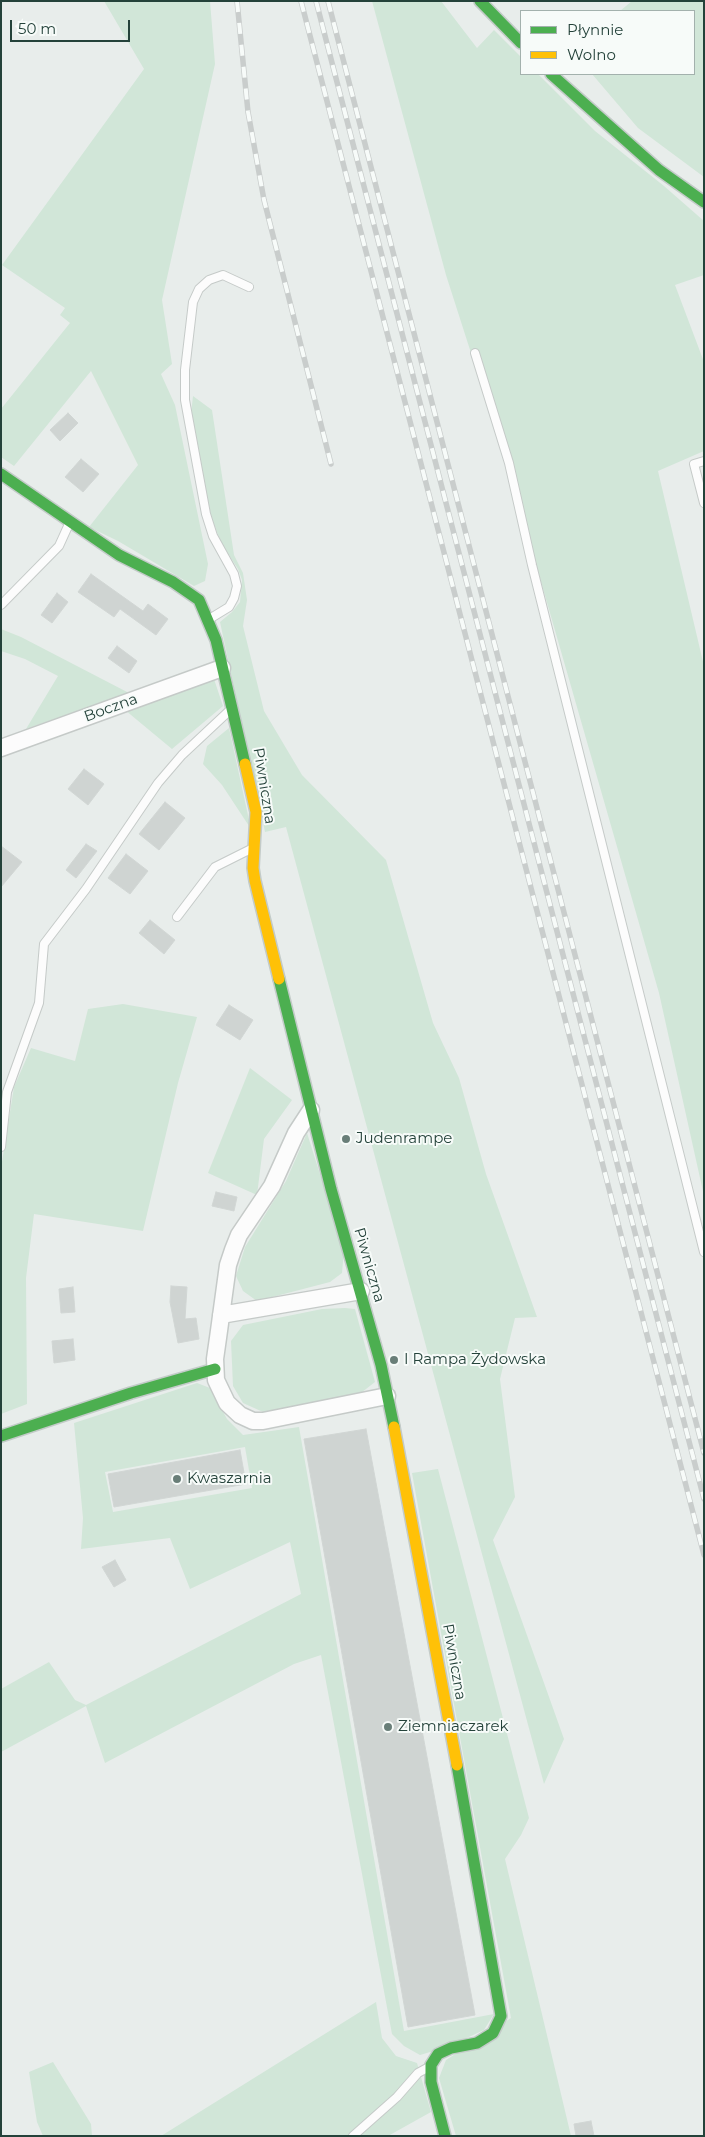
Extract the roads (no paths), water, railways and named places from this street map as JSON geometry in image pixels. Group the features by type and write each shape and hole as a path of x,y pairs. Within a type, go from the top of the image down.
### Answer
{"street":[{"path":"480,1 520,42"},
{"path":"552,75 659,170 704,202"},
{"name":"Piwniczna","path":"1,474 119,554 173,582 198,600 209,618 256,812 253,868 255,881 331,1189 361,1291 387,1396 431,1618 493,1958 501,2016 498,2027 486,2039 438,2054 431,2065"},
{"name":"Boczna","path":"1,748 222,668"},
{"path":"311,1110 296,1133 272,1186 239,1235 228,1265 215,1369 218,1387 227,1403 240,1415 253,1421 263,1421 387,1396"},
{"path":"221,1315 361,1291"},
{"path":"1,1436 215,1369"},
{"path":"431,2065 431,2082 445,2136"}],"lane":[{"path":"209,618 229,607 237,586 234,574 212,536 184,400 186,361 193,302 202,285 213,278 224,275 249,288"},
{"path":"475,353 509,462 532,565 704,1252"},
{"path":"704,461 694,464 704,503"},
{"path":"1,606 59,546 70,522"},
{"path":"1,1148 7,1092 39,1004 44,944 86,889 158,783 182,755 231,709"},
{"path":"177,917 215,867 255,847"},
{"path":"353,2136 397,2098 418,2073 431,2065"}],"railway":[{"path":"237,1 248,112 264,200 331,464"},
{"path":"301,1 704,1555"},
{"path":"316,1 704,1499"},
{"path":"328,1 704,1453"}],"place":[{"name":"Judenrampe","path":"346,1139"},
{"name":"I Rampa Żydowska","path":"394,1360"},
{"name":"Kwaszarnia","path":"177,1479"},
{"name":"Ziemniaczarek","path":"388,1727"}]}
